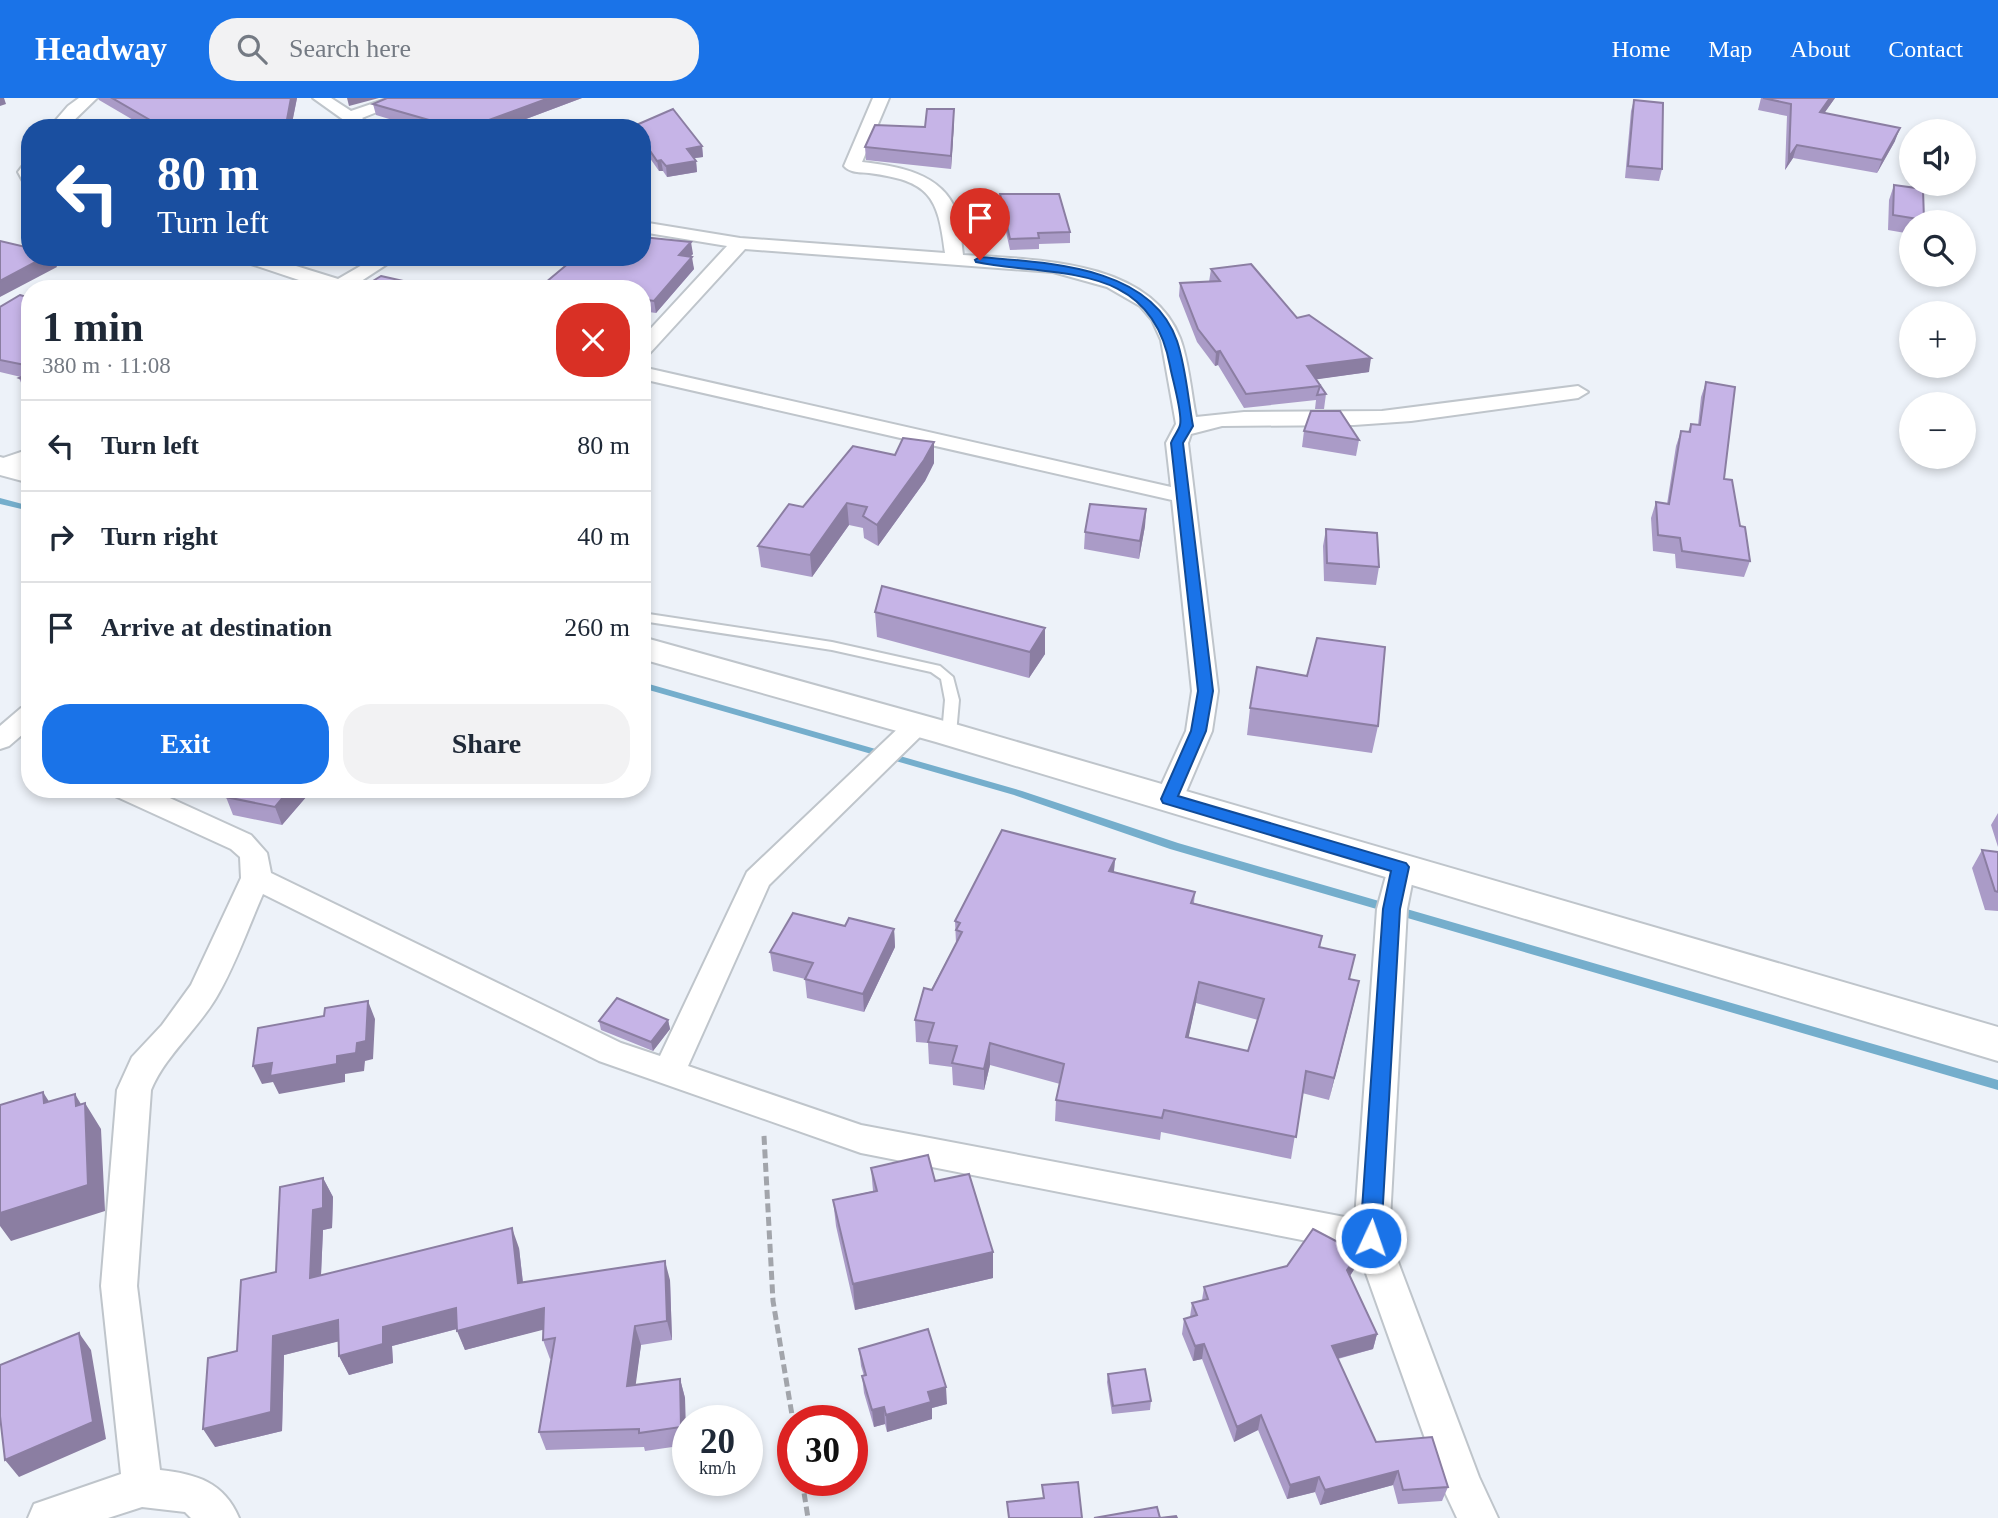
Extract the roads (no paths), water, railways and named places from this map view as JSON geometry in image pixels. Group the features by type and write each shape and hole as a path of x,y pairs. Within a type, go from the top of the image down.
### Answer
{"main road":[{"path":"651,651 933,730 1998,1044"}],"street":[{"path":"65,119 89,98"},
{"path":"321,98 354,119"},
{"path":"351,117 404,98"},
{"path":"881,98 852,166 904,174 940,197 947,209 955,258"},
{"path":"651,228 740,243 1054,267 1114,283 1147,302 1171,340 1187,426"},
{"path":"651,340 740,243"},
{"path":"275,266 316,280"},
{"path":"349,280 373,266"},
{"path":"651,375 1143,485 1182,485"},
{"path":"1169,799 1199,731 1205,691 1177,443 1180,432 1187,426 1223,420 1353,419 1468,411 1578,391"},
{"path":"669,1072 757,879 933,730"},
{"path":"142,1487 120,1286 134,1090 144,1066 173,1034 204,991 256,878 257,862 254,851 144,798"},
{"path":"1400,867 1391,909 1371,1238 1462,1486 1478,1518"},
{"path":"256,878 610,1052 861,1139 1371,1238"},
{"path":"48,1518 142,1487 195,1494 219,1518"}],"lane":[{"path":"651,618 832,646 934,669 947,677 952,700 933,730"}],"waterway":[{"path":"0,501 21,507"},
{"path":"651,688 1018,793 1174,846 1998,1085"}]}
